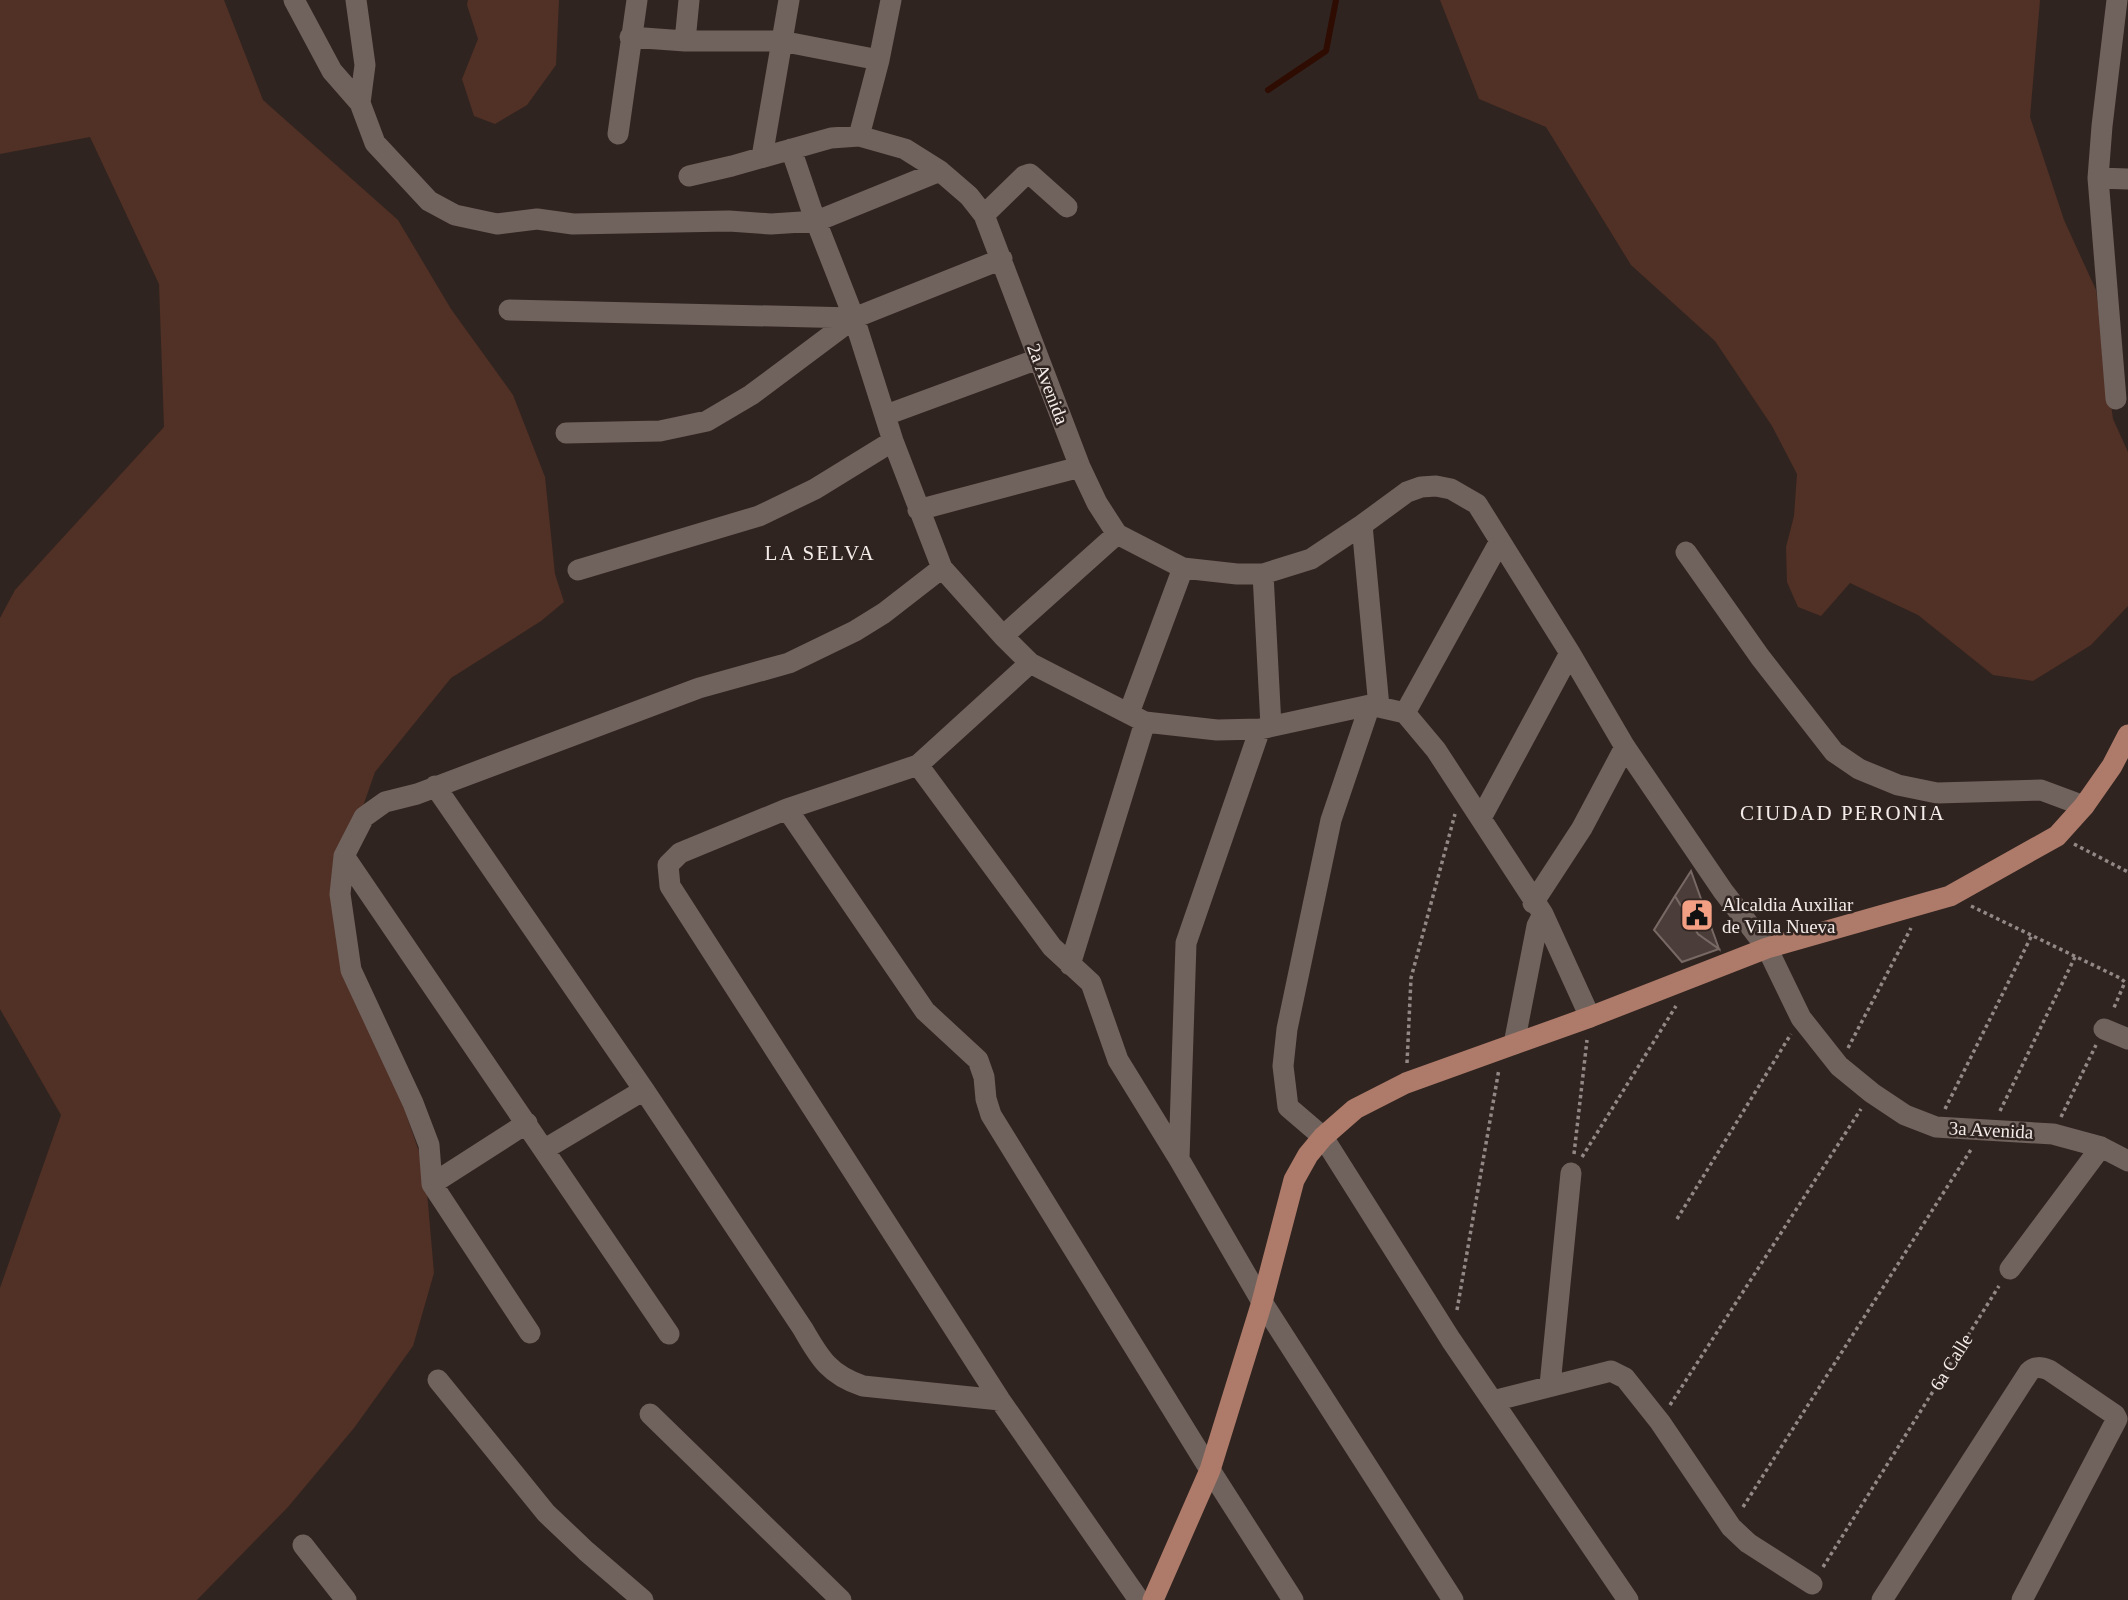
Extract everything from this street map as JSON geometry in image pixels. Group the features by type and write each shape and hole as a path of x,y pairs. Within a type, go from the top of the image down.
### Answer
{"main road":[{"path":"1153,1600 1210,1471 1262,1302 1294,1180 1308,1155 1323,1137 1355,1109 1406,1083 1590,1017 1767,948 1951,896 2057,836 2084,806 2112,766 2128,735"}],"street":[{"path":"293,0 332,71 360,103 375,143 429,201 455,215 497,224 537,219 573,224 729,221 771,224 817,221 940,170"},
{"path":"356,0 365,65 360,103"},
{"path":"618,134 636,0"},
{"path":"685,41 689,0"},
{"path":"762,157 789,0"},
{"path":"859,136 891,0"},
{"path":"2116,399 2098,178 2117,0"},
{"path":"630,37 685,41 780,41 879,60"},
{"name":"2a Avenida","path":"689,176 831,138 859,136 905,149 940,170 969,196 984,215 1080,467 1097,503 1117,534 1183,568 1263,574 1311,559 1407,492 1436,486 1458,492 1477,504 1570,653"},
{"path":"791,149 854,318 893,441 942,568 1003,636 1030,663 1137,718 1217,730 1266,727 1374,706 1405,713 1436,750 1462,788 1538,908 1590,1017"},
{"path":"984,215 1024,176 1030,174 1067,207"},
{"path":"2098,178 2128,179"},
{"path":"566,433 660,430 706,421 751,395 854,318 1002,259"},
{"path":"509,310 854,318"},
{"path":"886,415 1038,359"},
{"path":"578,570 759,516 815,489 893,441"},
{"path":"918,510 1080,467"},
{"path":"1362,525 1374,706 1331,820 1286,1041 1283,1066 1289,1107 1323,1137 1451,1340 1628,1600"},
{"path":"1003,636 1117,534"},
{"path":"1405,713 1500,541"},
{"path":"1686,552 1760,657 1834,751 1859,769 1898,785 1937,793 2041,790 2084,806"},
{"path":"530,1333 432,1184 429,1145 351,970 340,894 344,856 364,817 384,802 417,794 699,688 789,663 865,625 942,568"},
{"path":"1070,965 1137,718 1183,568"},
{"path":"1179,1159 1186,943 1266,727 1263,574"},
{"path":"1481,818 1570,653"},
{"name":"3a Avenida","path":"1570,653 1625,747 1723,891 1767,948 1801,1017 1839,1066 1905,1115 1936,1127 1988,1128 2053,1134 2101,1147 2128,1161"},
{"path":"1030,663 918,765 788,809 680,853 668,865 670,886 1000,1401 1139,1600"},
{"path":"1508,1046 1537,926 1538,908 1625,747"},
{"path":"918,765 1052,947 1091,984 1118,1060 1262,1302 1453,1600"},
{"path":"435,786 644,1090 803,1329 818,1356 843,1379 863,1386 1000,1401"},
{"path":"788,809 925,1011 978,1060 991,1115 1210,1471 1293,1600"},
{"path":"344,856 669,1334"},
{"path":"2104,1029 2128,1039"},
{"path":"545,1149 644,1090"},
{"path":"432,1184 527,1123"},
{"path":"2010,1269 2101,1147"},
{"path":"1550,1385 1571,1174"},
{"path":"1882,1600 2029,1373 2041,1367 2115,1415 2117,1419 2022,1600"},
{"path":"1493,1401 1611,1371 1625,1378 1660,1422 1731,1527 1748,1543 1812,1584"},
{"path":"438,1380 546,1513 586,1552 643,1600"},
{"path":"650,1414 841,1600"},
{"path":"303,1545 346,1600"}],"path":[{"path":"1406,1083 1411,978 1462,788"},
{"path":"2057,836 2128,872"},
{"path":"1951,896 2125,982 2053,1134"},
{"path":"1839,1066 1924,902"},
{"path":"1936,1127 2032,935"},
{"path":"1731,1527 1988,1128 2075,957"},
{"path":"1571,1174 1676,1008 1683,982"},
{"path":"1571,1174 1590,1017"},
{"path":"1677,1219 1801,1017"},
{"path":"1451,1340 1508,1046"},
{"path":"1660,1422 1872,1093"},
{"name":"6a Calle","path":"1812,1584 2010,1269"}],"shaded area":[{"path":"0,0 224,0 263,100 398,220 451,309 513,395 545,477 555,574 564,602 541,621 451,678 375,772 342,866 354,978 384,1050 425,1169 434,1273 413,1346 354,1428 288,1507 197,1600 0,1600 0,1288 61,1115 0,1009 0,618 15,590 164,427 159,284 90,137 0,154"},
{"path":"468,0 559,0 556,65 527,105 495,124 474,116 462,79 478,39 467,5"},
{"path":"1440,0 2040,0 2030,117 2064,220 2096,290 2113,419 2128,452 2128,606 2091,645 2033,681 1993,675 1918,615 1850,583 1821,616 1798,607 1787,582 1786,547 1794,516 1797,474 1772,426 1715,341 1631,265 1546,127 1479,99"}],"building":[{"name":"Alcaldia Auxiliar de Villa Nueva","path":"1691,871 1719,949 1698,934 1675,896"},
{"path":"1675,896 1698,934 1719,949 1682,962 1654,930"}],"waterway":[{"path":"1268,90 1326,51 1336,0"}],"place":[{"name":"Alcaldia Auxiliar de Villa Nueva","path":"1697,915"}],"district":[{"name":"LA SELVA","path":"820,553"},
{"name":"CIUDAD PERONIA","path":"1843,813"}]}
